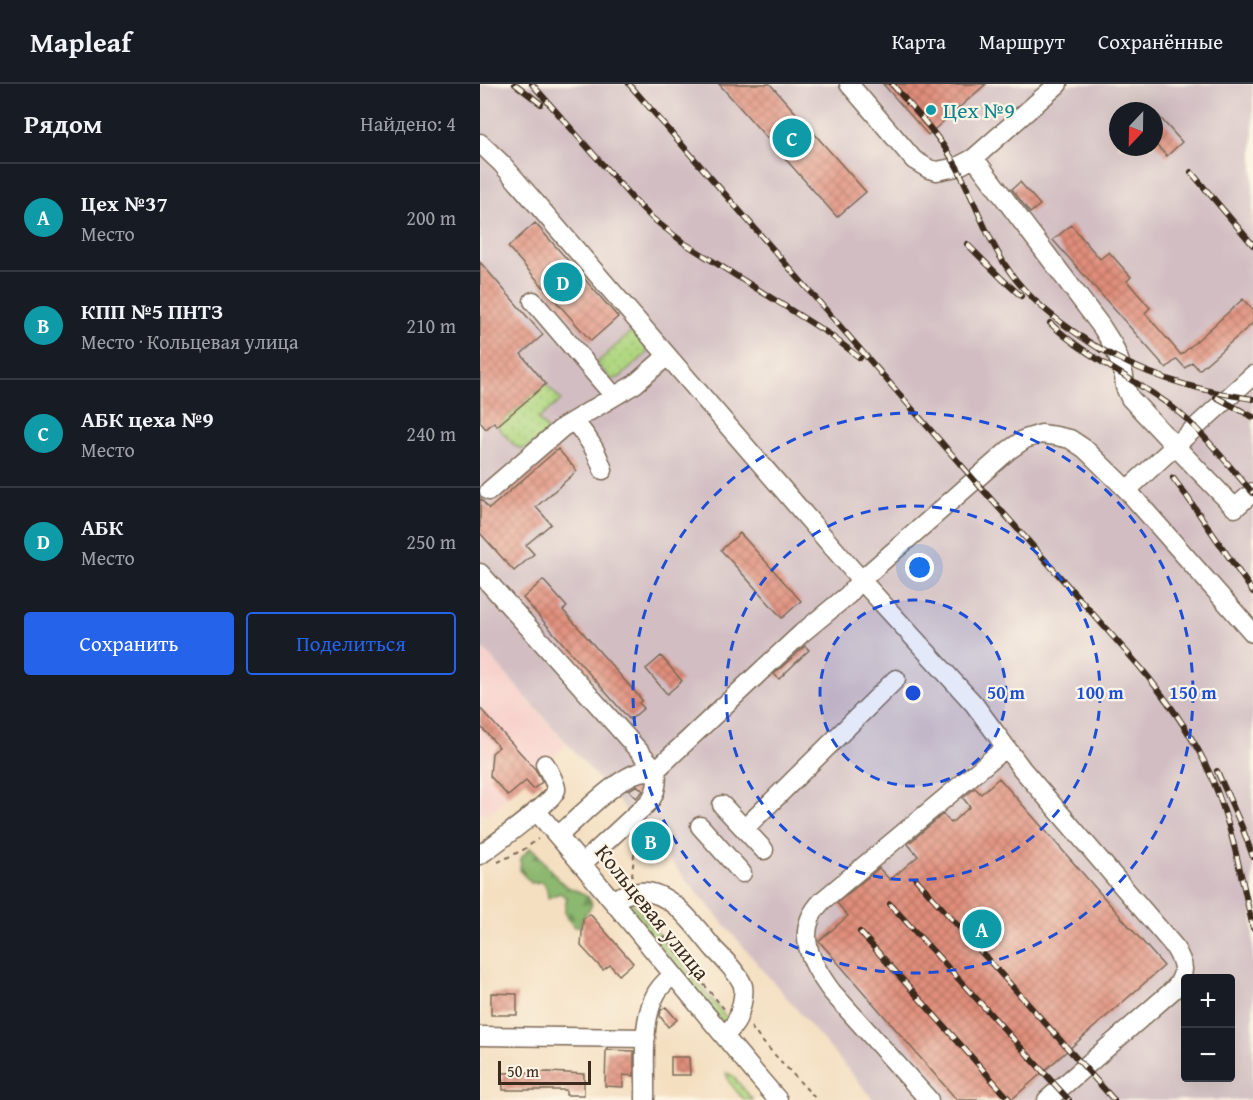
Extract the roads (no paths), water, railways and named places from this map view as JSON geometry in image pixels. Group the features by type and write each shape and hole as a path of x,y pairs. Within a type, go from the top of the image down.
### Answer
{"street":[{"path":"849,84 914,160 937,171 957,167 974,158 1058,84"},
{"path":"480,143 502,164 861,580 974,704 1022,769 1180,955 1184,973 1181,982 1047,1100"},
{"path":"974,158 1101,326 1113,345 1130,398 1235,508 1253,492"},
{"path":"533,301 614,396"},
{"path":"489,491 550,438 635,384 667,356"},
{"path":"1127,490 1253,375"},
{"path":"574,421 592,444 603,470"},
{"path":"558,836 631,775 656,770 755,667 802,633 848,595 861,580 1009,450 1025,439 1041,434 1071,439 1085,449 1127,490 1253,633"},
{"path":"480,573 656,770 655,795 582,864"},
{"path":"744,829 896,679"},
{"path":"929,1100 824,981 808,950 808,927 812,914 822,901 1005,748"},
{"path":"485,851 536,811 556,790 556,785 545,765"},
{"path":"722,805 764,850"},
{"name":"Кольцевая улица","path":"536,811 777,1100"},
{"path":"700,826 742,873"},
{"path":"612,900 642,891 667,899 679,909 723,958 743,985 738,1017 724,1036"},
{"path":"645,1100 646,1038 651,1005 662,985 673,975"},
{"path":"480,1036 646,1038"}],"railway":[{"path":"515,84 541,104"},
{"path":"532,84 652,218 684,243 829,334 860,358"},
{"path":"629,84 1140,667 1166,701 1197,748 1221,801 1253,928"},
{"path":"892,84 927,124 957,167 998,253 1016,280 1045,310 1101,350"},
{"path":"1191,172 1253,245"},
{"path":"967,244 1021,296"},
{"path":"1050,323 1078,346 1182,415 1204,436 1253,493"},
{"path":"1096,346 1133,365 1172,380 1253,399"},
{"path":"1216,397 1253,417"},
{"path":"1173,478 1253,592"},
{"path":"1217,771 1253,857"},
{"path":"916,879 1114,1100"},
{"path":"890,904 1069,1100"},
{"path":"860,932 1010,1100"}],"place":[{"name":"Цех №9","path":"931,110"},
{"name":"АБК цеха №9","path":"792,138"},
{"name":"АБК","path":"563,282"},
{"name":"КПП №5 ПНТЗ","path":"651,841"},
{"name":"Цех №37","path":"982,929"}]}
